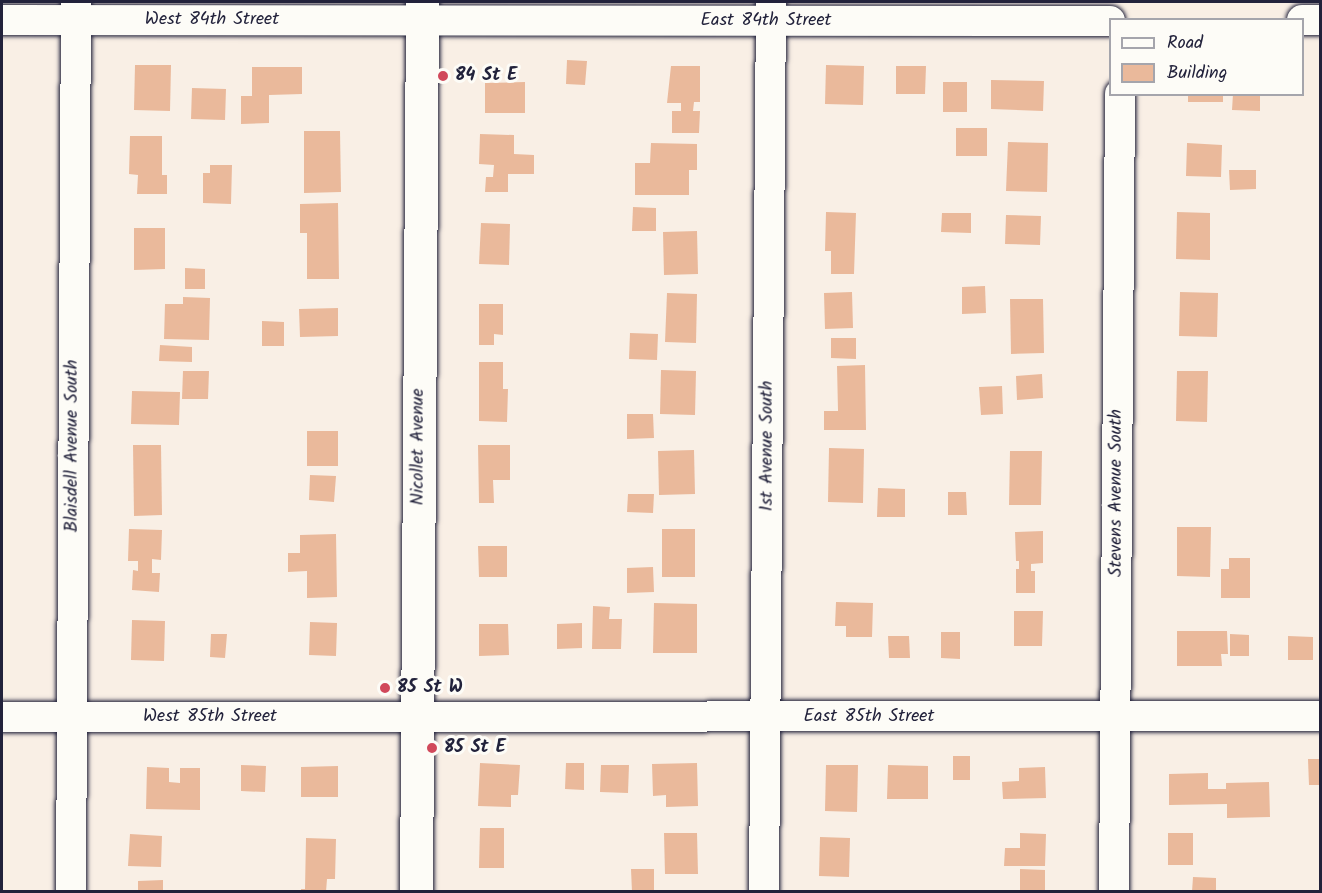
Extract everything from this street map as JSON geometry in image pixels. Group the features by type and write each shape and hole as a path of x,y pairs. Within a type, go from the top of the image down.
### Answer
{"main road":[{"name":"Nicollet Avenue","path":"416,891 422,11"}],"street":[{"path":"1121,2 1121,18"},
{"name":"West 84th Street","path":"2,20 76,11 422,11"},
{"name":"Blaisdell Avenue South","path":"70,891 76,11"},
{"name":"East 84th Street","path":"422,11 771,11 1109,21"},
{"name":"1st Avenue South","path":"764,891 771,11"},
{"path":"1304,20 1320,20"},
{"name":"Stevens Avenue South","path":"1114,891 1120,96"},
{"name":"East 85th Street","path":"418,718 1320,716"},
{"name":"West 85th Street","path":"2,717 418,718"}],"building":[{"path":"567,60 587,61 585,85 566,84"},
{"path":"135,65 171,65 170,111 134,110"},
{"path":"826,65 864,66 863,105 825,104"},
{"path":"671,66 700,66 700,102 694,102 693,111 700,111 699,133 672,133 672,111 681,111 681,103 667,103"},
{"path":"896,66 926,66 925,94 896,94"},
{"path":"252,67 302,67 302,94 269,95 269,123 241,124 241,96 252,96"},
{"path":"991,80 1044,81 1043,111 991,109"},
{"path":"525,82 525,113 485,113 485,83"},
{"path":"943,82 967,82 967,112 943,112"},
{"path":"192,88 226,89 225,120 191,119"},
{"path":"1188,96 1223,96 1223,102 1188,102"},
{"path":"1233,96 1260,96 1260,111 1232,110"},
{"path":"956,128 987,128 987,156 956,156"},
{"path":"304,131 340,131 341,192 304,193"},
{"path":"480,134 514,135 514,154 534,155 534,174 508,174 508,192 485,192 486,177 493,177 494,165 479,164"},
{"path":"130,136 162,136 162,175 167,175 167,194 137,194 138,175 129,174"},
{"path":"1008,142 1048,143 1047,192 1006,191"},
{"path":"651,143 697,144 697,170 689,170 689,195 635,195 635,163 650,163"},
{"path":"1187,143 1222,145 1221,177 1186,176"},
{"path":"210,165 232,165 231,204 203,203 203,173 210,173"},
{"path":"1229,170 1256,170 1256,189 1230,190"},
{"path":"338,203 339,279 307,279 307,233 300,233 300,204"},
{"path":"633,207 656,208 656,231 632,231"},
{"path":"826,212 856,213 854,274 831,274 831,251 825,251"},
{"path":"1177,212 1210,213 1210,260 1176,259"},
{"path":"942,213 971,213 971,233 941,232"},
{"path":"1006,215 1041,216 1040,245 1005,244"},
{"path":"481,223 510,224 509,265 479,264"},
{"path":"134,228 165,228 165,269 134,270"},
{"path":"697,231 698,274 664,275 663,232"},
{"path":"185,268 205,269 205,289 185,289"},
{"path":"985,286 986,313 962,314 962,287"},
{"path":"852,292 853,328 825,329 824,293"},
{"path":"1180,292 1218,293 1217,337 1179,336"},
{"path":"667,293 697,294 696,343 665,342"},
{"path":"183,297 210,298 209,340 164,339 165,304 183,304"},
{"path":"1010,299 1043,299 1044,353 1011,354"},
{"path":"479,304 503,304 503,335 494,334 494,345 479,345"},
{"path":"338,308 338,336 300,337 299,309"},
{"path":"262,321 284,322 284,346 262,346"},
{"path":"630,333 658,334 657,360 629,359"},
{"path":"831,338 856,338 856,359 831,358"},
{"path":"160,345 192,347 192,362 159,361"},
{"path":"479,362 503,362 503,389 508,389 507,422 479,421"},
{"path":"865,365 866,430 824,430 824,411 838,411 837,366"},
{"path":"661,370 696,371 695,415 660,414"},
{"path":"183,371 209,371 208,399 182,399"},
{"path":"1177,371 1208,371 1207,422 1176,421"},
{"path":"1042,374 1043,398 1017,400 1016,376"},
{"path":"1002,386 1003,414 981,415 979,387"},
{"path":"132,391 180,392 179,425 131,424"},
{"path":"627,414 653,414 654,438 627,439"},
{"path":"307,431 338,431 338,466 307,466"},
{"path":"133,445 161,445 162,515 134,516"},
{"path":"478,445 510,445 510,480 493,480 494,503 479,503"},
{"path":"829,448 864,449 863,503 828,502"},
{"path":"694,450 695,494 659,495 658,451"},
{"path":"1010,451 1042,451 1041,505 1009,505"},
{"path":"310,475 336,476 334,502 309,500"},
{"path":"878,488 905,489 905,517 877,517"},
{"path":"948,492 966,492 967,515 948,515"},
{"path":"628,494 654,494 653,513 627,512"},
{"path":"1177,527 1211,527 1210,577 1177,576"},
{"path":"129,529 162,530 161,560 152,559 152,573 160,573 159,592 132,590 133,570 138,571 138,561 128,561"},
{"path":"662,529 695,529 695,577 662,577"},
{"path":"1043,531 1043,563 1031,564 1031,571 1035,571 1035,593 1016,593 1016,569 1019,569 1019,561 1016,561 1015,532"},
{"path":"336,534 337,597 307,598 307,571 288,572 288,553 300,553 300,535"},
{"path":"478,546 507,546 507,577 479,577"},
{"path":"1229,558 1250,558 1250,598 1221,598 1221,569 1229,569"},
{"path":"653,567 654,592 627,593 627,568"},
{"path":"836,602 873,603 872,637 846,637 846,626 835,626"},
{"path":"654,603 697,604 697,653 653,653"},
{"path":"593,606 610,607 609,619 622,619 621,649 592,649"},
{"path":"1014,611 1043,611 1042,646 1014,646"},
{"path":"132,620 165,621 164,661 131,660"},
{"path":"310,622 337,623 336,656 309,655"},
{"path":"582,623 582,648 557,649 557,624"},
{"path":"479,624 508,624 509,655 479,656"},
{"path":"1177,631 1227,631 1228,654 1221,654 1222,666 1177,666"},
{"path":"941,632 960,632 960,659 941,658"},
{"path":"211,634 227,634 225,658 210,657"},
{"path":"1230,634 1249,635 1249,656 1230,656"},
{"path":"888,636 909,636 910,658 889,658"},
{"path":"1288,636 1313,637 1313,660 1288,660"},
{"path":"953,756 970,756 970,780 953,780"},
{"path":"1308,759 1320,759 1320,785 1309,785"},
{"path":"480,763 520,765 518,795 511,795 511,807 478,806"},
{"path":"566,763 584,763 584,790 565,789"},
{"path":"697,763 698,806 666,807 666,795 653,796 652,764"},
{"path":"241,765 266,766 265,792 241,791"},
{"path":"601,765 629,765 628,793 600,792"},
{"path":"826,765 858,765 857,812 825,811"},
{"path":"888,765 928,766 928,799 887,799"},
{"path":"338,766 338,797 301,797 301,767"},
{"path":"147,767 169,768 169,782 180,783 180,768 200,768 200,810 146,809"},
{"path":"1045,767 1046,798 1003,799 1002,782 1019,781 1019,768"},
{"path":"1208,773 1208,789 1226,789 1226,783 1269,782 1270,817 1227,818 1227,804 1169,805 1169,774"},
{"path":"480,828 504,828 504,868 479,868"},
{"path":"664,833 697,833 698,874 665,874"},
{"path":"1020,833 1046,834 1045,866 1004,866 1005,848 1020,848"},
{"path":"1168,833 1193,833 1193,865 1168,865"},
{"path":"130,834 162,836 161,867 128,866"},
{"path":"820,837 850,838 849,877 819,876"},
{"path":"306,838 336,839 335,879 327,879 326,892 301,892 301,889 305,889"},
{"path":"631,869 654,869 654,892 632,892"},
{"path":"1020,869 1045,870 1045,892 1020,892"},
{"path":"1193,877 1216,878 1216,892 1192,892"},
{"path":"163,880 163,892 138,892 138,881"}],"place":[{"name":"84 St E","path":"443,76"},
{"name":"85 St W","path":"385,688"},
{"name":"85 St E","path":"432,748"}]}
